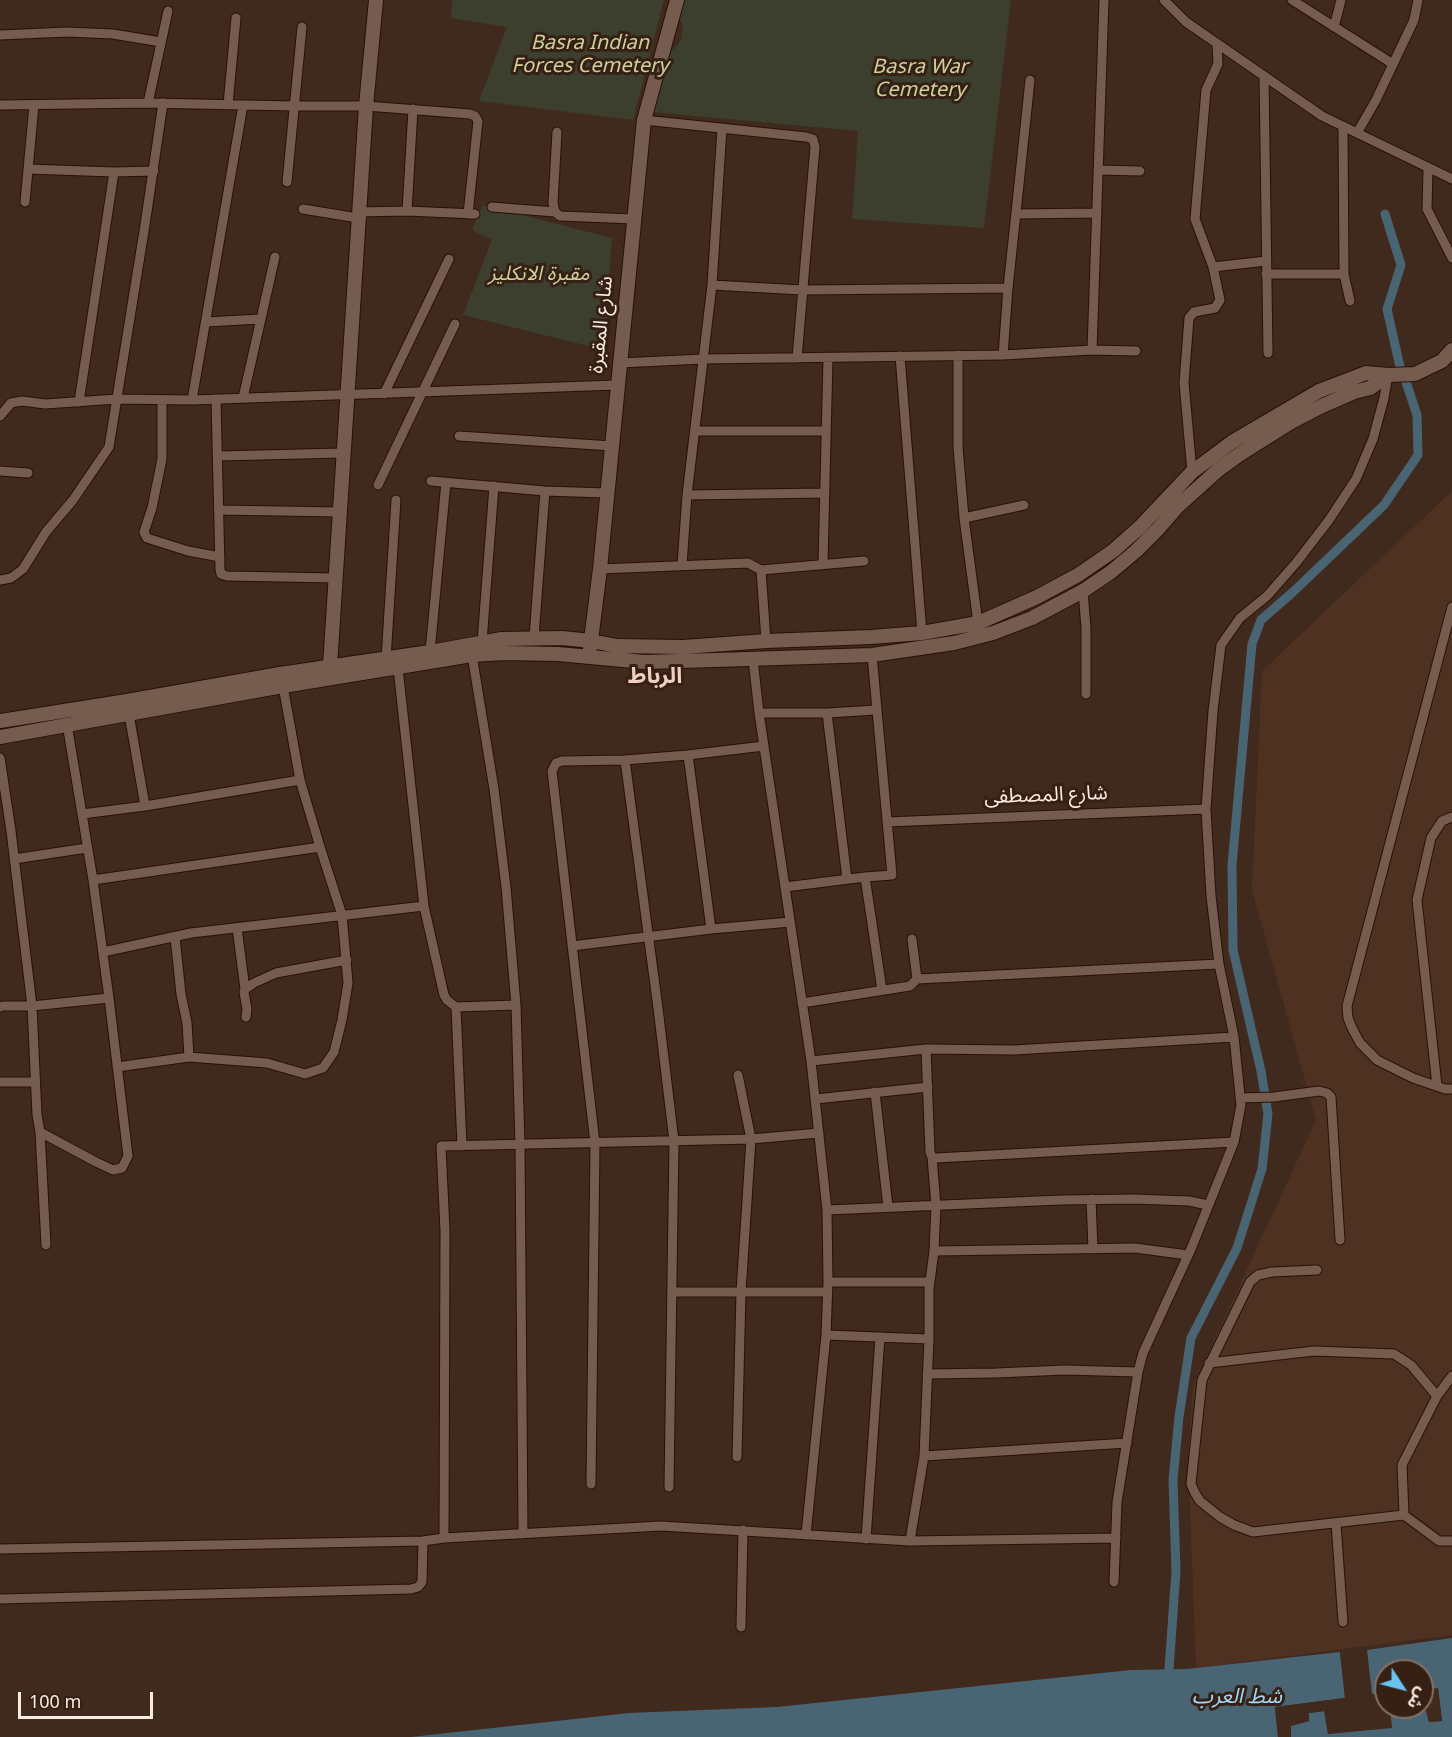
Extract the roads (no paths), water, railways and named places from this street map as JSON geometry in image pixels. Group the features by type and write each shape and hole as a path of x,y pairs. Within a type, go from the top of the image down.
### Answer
{"street":[{"path":"330,666 358,215 376,0"},
{"name":"شارع المقبرة","path":"589,657 600,569 644,120 677,0"},
{"path":"1092,350 1104,0"},
{"path":"1164,0 1186,22 1322,116 1452,179"},
{"path":"1292,0 1393,63"},
{"path":"1334,27 1341,0"},
{"path":"1357,133 1376,100 1414,20 1418,0"},
{"path":"148,103 168,11"},
{"path":"228,105 236,18"},
{"path":"287,182 302,27"},
{"path":"0,35 67,32 112,34 161,42"},
{"path":"1191,472 1184,383 1189,318 1194,312 1215,308 1219,303 1213,267 1195,219 1206,90 1218,64 1217,44"},
{"path":"1264,76 1268,353"},
{"path":"1003,355 1030,80"},
{"path":"0,580 11,578 23,569 46,532 73,500 109,447 163,103"},
{"path":"0,105 163,103 366,106 470,114 478,121 471,214 407,211 358,215 303,209"},
{"path":"25,202 34,105"},
{"path":"192,400 243,105"},
{"path":"407,211 413,110"},
{"path":"644,120 806,137 813,140 815,147 797,358"},
{"path":"1343,126 1344,274 1350,301"},
{"path":"682,566 687,495 712,285 722,128"},
{"path":"555,212 553,203 557,132"},
{"path":"28,169 154,171"},
{"path":"1428,169 1427,209 1452,258"},
{"path":"1098,170 1140,171"},
{"path":"79,402 114,172"},
{"path":"492,207 555,212 560,216 634,219"},
{"path":"1016,214 1097,213"},
{"path":"243,398 275,257"},
{"path":"384,394 449,259"},
{"path":"1213,267 1266,261"},
{"path":"1266,274 1344,274"},
{"path":"712,285 802,290 1008,288"},
{"path":"206,322 260,319"},
{"path":"378,485 455,324"},
{"path":"620,363 703,359 1003,355 1092,350 1136,351"},
{"path":"0,752 0,737 129,714 202,694 330,666 386,659 482,642 534,637 591,641 617,646 683,647 922,633 978,623 1078,575 1113,551 1140,527 1191,472 1236,448 1319,391 1366,373 1415,374 1442,361 1452,350"},
{"path":"958,355 958,447 964,518 978,623"},
{"path":"900,356 922,633"},
{"path":"823,564 828,358"},
{"path":"1114,1582 1118,1502 1143,1353 1188,1255 1234,1142 1243,1098 1234,1037 1219,964 1211,896 1206,809 1213,711 1221,645 1240,618 1267,597 1296,563 1329,520 1356,478 1373,440 1388,375"},
{"path":"0,416 8,406 15,402 45,404 117,399 192,400 617,385"},
{"path":"216,399 220,569 222,574 227,576 335,578"},
{"path":"162,400 162,459 152,508 144,532 147,538 188,552 220,557"},
{"path":"695,431 826,431"},
{"path":"459,436 612,446"},
{"path":"0,721 202,694 283,686 472,655 527,653 644,662 872,655 954,643 993,633 1028,620 1083,591 1111,572 1158,529 1236,448"},
{"path":"219,456 342,453"},
{"path":"0,471 28,473"},
{"path":"431,481 545,491 606,493"},
{"path":"430,652 446,482"},
{"path":"482,642 494,486"},
{"path":"534,637 545,491"},
{"path":"687,495 825,493"},
{"path":"386,659 396,500"},
{"path":"964,518 1024,505"},
{"path":"219,510 339,512"},
{"path":"600,569 748,563 761,570 864,561"},
{"path":"761,570 759,642 753,659 811,1061 827,1210 828,1287 825,1335 806,1535"},
{"path":"1083,591 1086,628 1086,694"},
{"path":"1022,603 1028,620"},
{"path":"1452,608 1347,1006 1348,1017 1360,1043 1377,1060 1413,1078 1452,1089"},
{"path":"472,655 494,789 505,876 516,1005 520,1145 523,1533"},
{"path":"785,887 892,875 872,655"},
{"path":"398,668 424,906 442,987 447,1000 456,1007 516,1005"},
{"path":"117,1066 189,1057 267,1063 305,1074 323,1068 334,1052 348,983 342,915 300,780 283,686"},
{"path":"759,712 827,713 876,710"},
{"path":"827,713 847,879"},
{"path":"129,714 145,806"},
{"path":"40,1132 113,1170 122,1168 128,1156 93,880 67,724"},
{"path":"591,1484 595,1143 552,768 556,763 562,761 625,760 764,747"},
{"path":"688,755 711,929"},
{"path":"0,758 32,1006 46,1245"},
{"path":"625,760 674,1141 669,1487"},
{"path":"82,814 145,806 300,780"},
{"name":"شارع المصطفى","path":"887,822 1206,809"},
{"path":"1437,1086 1417,900 1431,838 1442,821 1452,817"},
{"path":"93,880 320,847"},
{"path":"14,859 87,848"},
{"path":"865,877 882,990"},
{"path":"103,952 175,937 237,928 424,906"},
{"path":"572,946 790,922"},
{"path":"237,928 245,989 246,1017"},
{"path":"175,937 181,994 187,1023 189,1057"},
{"path":"912,939 917,979"},
{"path":"245,989 276,973 346,960"},
{"path":"802,1003 910,986 917,979 1219,964"},
{"path":"0,1007 109,998"},
{"path":"456,1007 462,1146"},
{"path":"811,1061 926,1049 1045,1049 1234,1037"},
{"path":"910,1541 924,1456 930,1282 936,1206 930,1152 926,1049"},
{"path":"736,1457 741,1292 751,1139 738,1075"},
{"path":"0,1082 35,1082"},
{"path":"816,1099 928,1087"},
{"path":"1243,1098 1274,1097 1319,1091 1331,1097 1340,1240"},
{"path":"875,1092 888,1208"},
{"path":"444,1538 445,1231 441,1146 751,1139 819,1133"},
{"path":"932,1156 936,1158 1234,1142"},
{"path":"827,1210 1091,1199 1189,1201 1208,1204"},
{"path":"1091,1199 1093,1249"},
{"path":"934,1251 1135,1248 1188,1255"},
{"path":"1317,1270 1272,1272 1258,1275 1250,1282 1202,1380 1191,1484 1194,1493 1200,1501 1234,1525 1253,1532 1404,1515 1439,1540 1452,1541"},
{"path":"672,1292 741,1292 930,1282"},
{"path":"825,1335 929,1339"},
{"path":"866,1539 880,1337"},
{"path":"1209,1363 1314,1351 1394,1354 1411,1365 1437,1396"},
{"path":"927,1374 1065,1370 1138,1372"},
{"path":"1404,1515 1402,1465 1437,1396 1452,1376"},
{"path":"924,1456 1127,1443"},
{"path":"1336,1522 1343,1622"},
{"path":"0,1549 423,1541 661,1526 910,1541 1116,1538"},
{"path":"741,1627 743,1530"},
{"path":"0,1599 411,1589 422,1582 423,1541"}],"water":[{"name":"شط العرب","path":"1452,1638 1452,1737 1291,1737 1290,1726 1309,1721 1309,1713 1325,1711 1328,1734 1391,1727 1391,1719 1442,1721 1438,1689 1434,1689 1434,1659 1374,1659 1374,1694 1372,1694 1367,1650"},
{"name":"شط العرب","path":"1340,1652 1345,1698 1275,1707 1278,1737 411,1737 629,1713 777,1707 1131,1670 1187,1669"}],"waterway":[{"path":"1385,214 1401,265 1387,309 1400,367"},
{"path":"1169,1669 1176,1571 1173,1480 1179,1417 1191,1338 1237,1248 1262,1169 1268,1114 1261,1071 1233,950 1232,865 1252,644 1261,620 1384,505 1418,455 1417,415 1406,382"}],"district":[{"name":"الرباط","path":"655,680"}],"park label":[{"name":"Basra Indian Forces Cemetery","path":"590,58"},
{"name":"Basra War Cemetery","path":"920,82"},
{"name":"مقبرة الانكليز","path":"539,277"}]}
